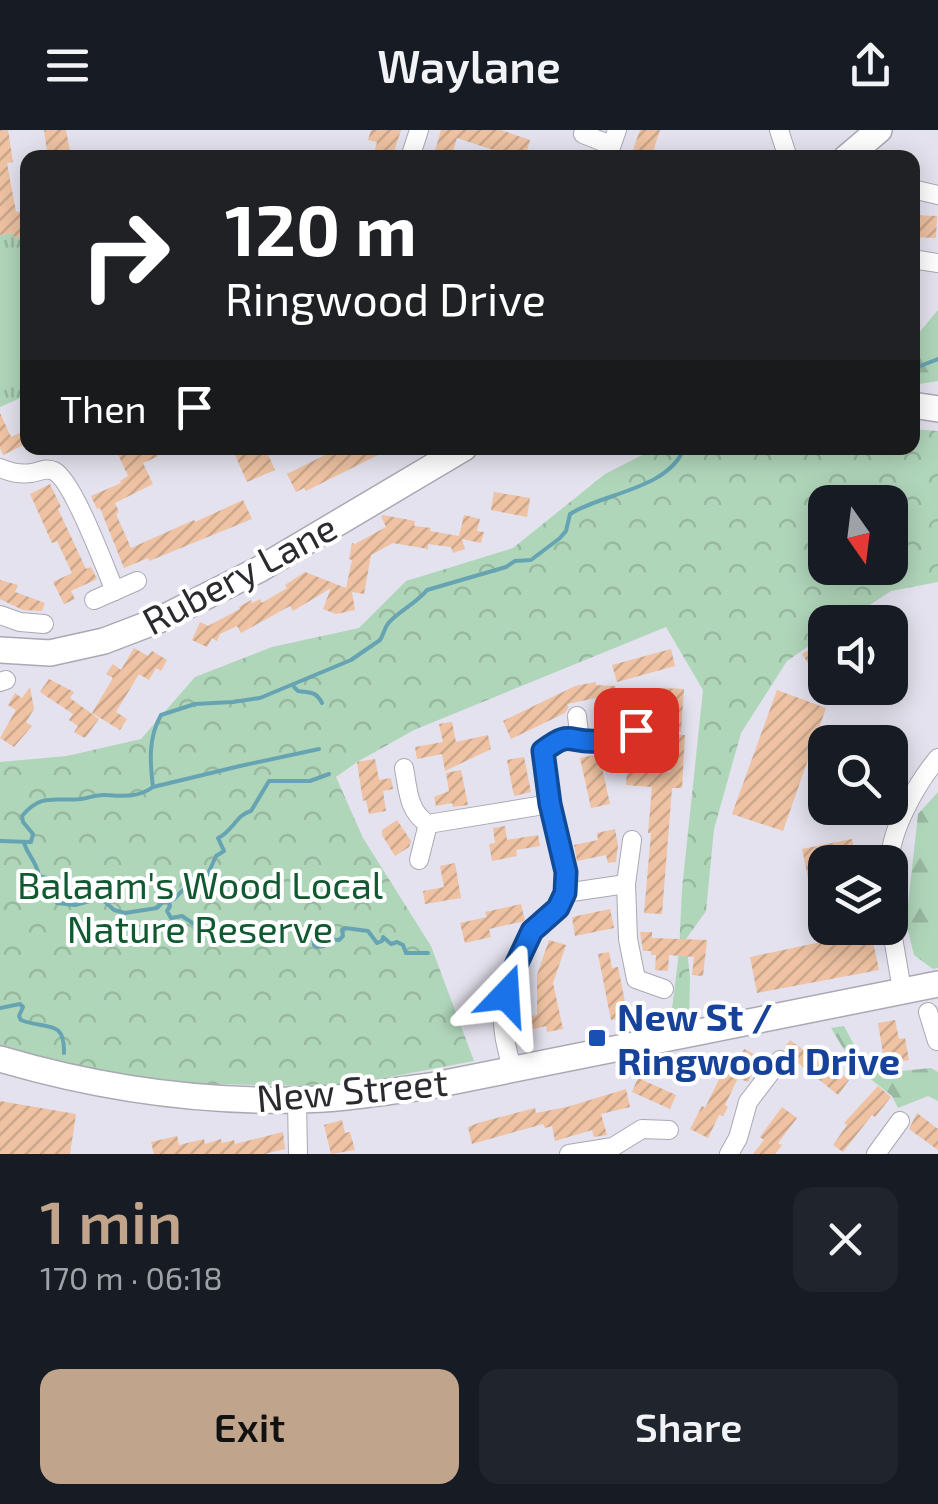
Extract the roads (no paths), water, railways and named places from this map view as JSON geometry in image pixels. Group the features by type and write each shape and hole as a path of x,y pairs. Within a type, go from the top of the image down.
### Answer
{"street":[{"path":"857,150 879,130"},
{"path":"583,134 611,144"},
{"name":"Rubery Lane","path":"0,650 50,653 104,641 159,620 260,569 447,455"},
{"path":"0,468 30,474 55,471 69,486 116,590"},
{"path":"94,600 136,580"},
{"path":"0,615 44,624"},
{"path":"512,1069 504,1037 506,995 532,931 558,908 565,893 566,872 550,804 543,751 569,737 598,741 636,730 637,706"},
{"path":"577,716 580,740"},
{"path":"893,845 909,802 938,758"},
{"path":"404,768 411,806 428,824 550,804"},
{"path":"420,860 428,824"},
{"path":"632,840 626,884 628,939 636,979 664,988"},
{"path":"565,893 626,884"},
{"path":"894,945 902,990"},
{"name":"New Street","path":"0,1058 49,1073 125,1088 225,1100 360,1096 430,1086 938,984"},
{"path":"928,1012 933,1042"},
{"path":"729,1154 748,1102 780,1060"},
{"path":"297,1100 298,1154"},
{"path":"878,1153 900,1121"},
{"path":"569,1154 613,1147 642,1129 669,1130"}],"waterway":[{"path":"920,366 938,359"},
{"path":"0,841 31,842 33,834 22,816 43,801 130,796 153,787 152,741 161,715 195,704 260,698 351,660 380,640 390,621 427,590 515,561 531,560 566,531 570,514 650,481 664,473 680,455"},
{"path":"294,687 315,694 322,703"},
{"path":"153,787 319,749"},
{"path":"24,843 39,876 63,879 57,903 75,905 101,898 114,910 125,913 157,908 208,874 216,856 224,851 218,838 251,811 269,781 310,781 329,774"},
{"path":"169,901 167,911 171,918 182,916 206,932 215,928 227,933 264,932 274,925 281,929 292,927 294,931 313,934 317,947 324,946 328,939 339,940 345,928 368,931 377,943 383,937 391,944 397,942 406,953 428,953"},
{"path":"0,1008 20,1004 21,1020 57,1030 64,1053"}],"place":[{"name":"New St / Ringwood Drive","path":"597,1038"}],"park label":[{"name":"Balaam's Wood Local Nature Reserve","path":"200,906"}]}
